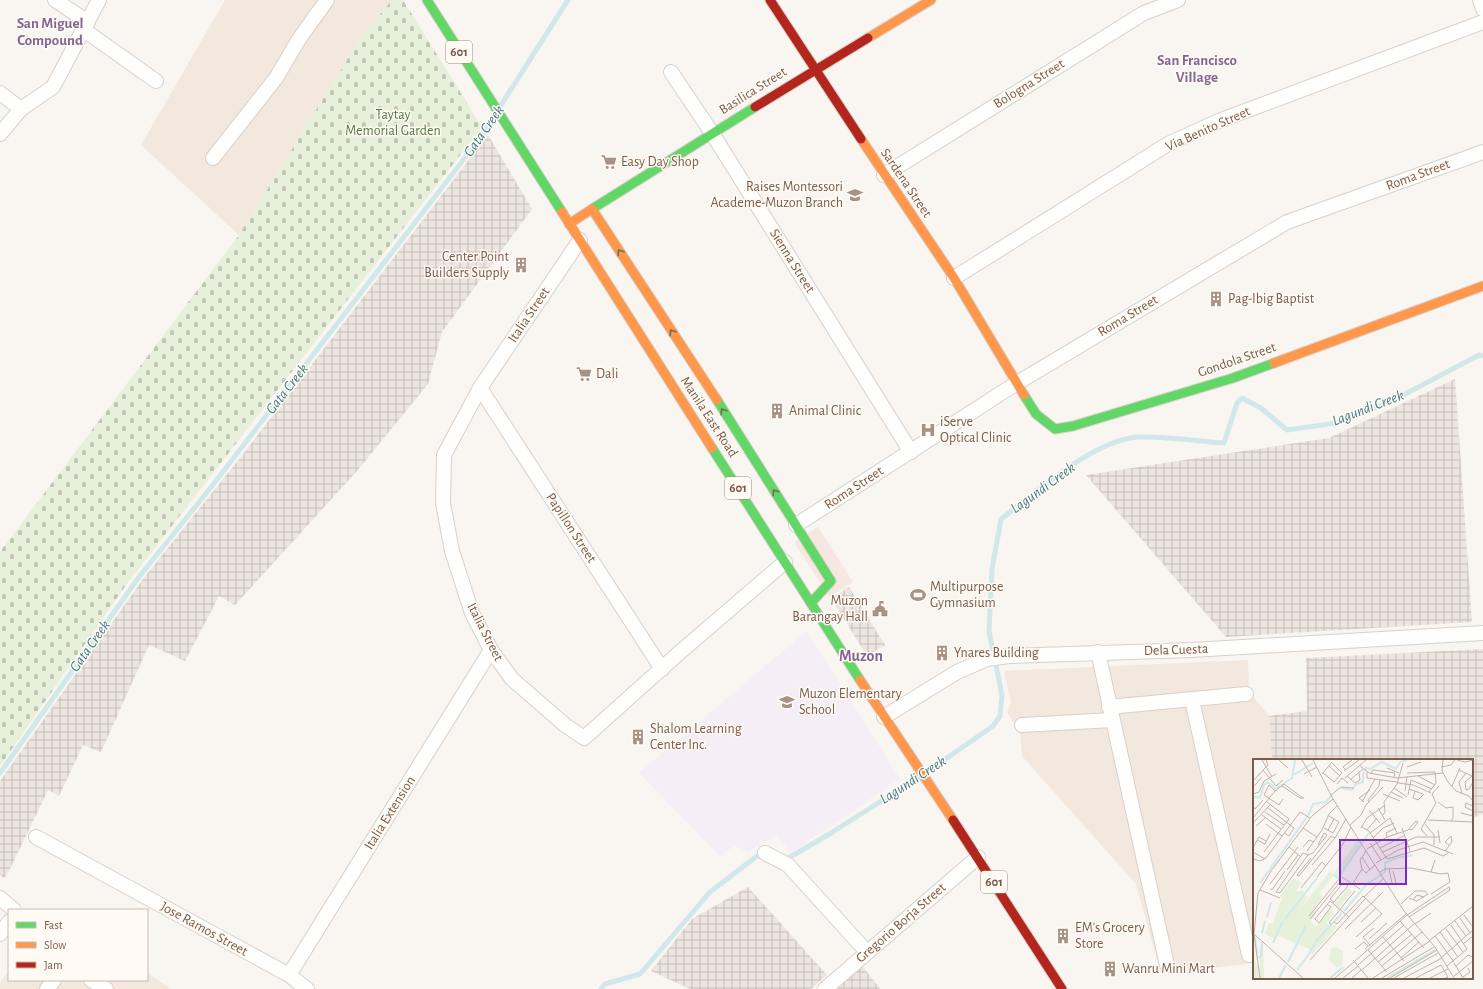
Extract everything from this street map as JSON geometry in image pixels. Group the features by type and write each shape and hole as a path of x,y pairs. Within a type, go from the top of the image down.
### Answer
{"main road":[{"name":"Manila East Road","path":"427,0 500,117 774,538 786,562 884,717 978,857 1062,989"},
{"name":"Sardena Street","path":"770,0 884,175 954,278 1017,383"},
{"name":"Basilica Street","path":"570,224 815,69 931,0"},
{"path":"592,209 793,527 831,581 812,603"},
{"name":"Gondola Street","path":"1017,383 1036,414 1054,429 1073,426 1233,378 1483,286"}],"street":[{"path":"55,0 156,81"},
{"path":"0,134 21,109 53,88 99,0"},
{"path":"213,158 276,78 299,39 327,0"},
{"name":"Bologna Street","path":"884,175 1144,13 1178,0"},
{"path":"1480,0 1483,9"},
{"name":"Via Benito Street","path":"954,278 1168,144 1221,120 1483,22"},
{"name":"Sienna Street","path":"671,72 712,134 911,452"},
{"path":"0,93 21,109"},
{"name":"Roma Street","path":"793,527 1017,383 1287,222 1483,152"},
{"name":"Italia Street","path":"580,240 480,388 444,456 443,503 452,551 472,613 491,650 512,679 565,725 584,738 786,562"},
{"name":"Papillon Street","path":"480,388 662,669"},
{"name":"Dela Cuesta","path":"884,717 957,672 987,659 1009,656 1192,650 1483,633"},
{"name":"Italia Extension","path":"288,975 491,650"},
{"path":"1098,652 1167,965"},
{"path":"1022,725 1111,714 1192,700 1246,694"},
{"path":"1192,700 1249,955"},
{"name":"Jose Ramos Street","path":"36,836 288,975 307,989"},
{"path":"765,853 788,865 866,952"},
{"name":"Gregorio Borja Street","path":"825,989 866,952 978,857"},
{"path":"0,898 13,909"},
{"path":"0,934 8,923"},
{"path":"47,989 53,981"},
{"path":"93,981 106,989"}],"shaded area":[{"path":"225,0 392,0 360,39 239,235 141,145"},
{"path":"488,135 532,209 442,332 428,384 357,471 235,605 219,596 185,661 149,645 101,752 83,745 59,796 48,790 9,871 4,878 0,875 0,781 143,579 240,458"},
{"path":"1455,379 1472,622 1226,637 1086,475 1329,438"},
{"path":"818,527 853,582 829,597 794,542"},
{"path":"849,587 885,645 867,656 831,598"},
{"name":"Muzon Elementary School","path":"807,631 900,779 791,853 776,835 749,852 734,846 720,856 639,773"},
{"path":"1483,649 1483,814 1473,818 1473,759 1272,759 1269,716 1307,711 1306,658"},
{"path":"1248,660 1249,691 1269,716 1272,759 1253,759 1253,963 1161,974 1136,884 1022,756 1020,733 1007,712 1011,702 1004,671"},
{"path":"748,887 827,975 811,989 690,989 651,971 692,919"},
{"path":"861,964 880,989 833,989"},
{"path":"8,972 8,981 148,981 148,974 171,989 0,989 0,983"}],"green space":[{"name":"Taytay Memorial Garden","path":"392,0 403,0 482,127 126,585 0,766 0,552 239,235 360,39"}],"waterway":[{"name":"Gata Creek","path":"501,105 568,0"},
{"name":"Gata Creek","path":"0,773 139,577 212,486 484,133 495,116"},
{"name":"Lagundi Creek","path":"927,772 993,726 1000,716 1002,695 989,631 992,569 1001,519 1048,482 1084,457 1121,440 1148,437 1224,443 1237,403 1242,398 1261,408 1287,430 1336,423 1392,401 1479,355 1483,356"},
{"name":"Lagundi Creek","path":"785,860 831,833 919,777"},
{"name":"Lagundi Creek","path":"601,989 605,984 640,974 710,892 761,853 764,853"}],"traffic: fast":[{"path":"427,0 562,212"},
{"path":"592,209 755,107"},
{"path":"1024,395 1036,414 1055,429 1073,426 1233,378 1274,363"},
{"path":"717,400 831,581 811,603"},
{"path":"712,448 860,680"}],"traffic: slow":[{"path":"868,38 931,0"},
{"path":"861,139 954,278 1024,395"},
{"path":"569,224 592,209 717,400"},
{"path":"562,212 712,448"},
{"path":"1274,363 1483,286"},
{"path":"860,680 953,820"}],"traffic: jam":[{"path":"770,0 861,139"},
{"path":"755,107 868,38"},
{"path":"953,820 1062,989"}],"place":[{"name":"Easy Day Shop","path":"609,162"},
{"name":"Raises Montessori Academe-Muzon Branch","path":"855,195"},
{"name":"Center Point Builders Supply","path":"521,265"},
{"name":"Pag-Ibig Baptist","path":"1216,299"},
{"name":"Dali","path":"584,374"},
{"name":"Animal Clinic","path":"777,411"},
{"name":"iServe Optical Clinic","path":"928,430"},
{"name":"Multipurpose Gymnasium","path":"918,595"},
{"name":"Muzon Barangay Hall","path":"880,609"},
{"name":"Ynares Building","path":"942,653"},
{"name":"Muzon Elementary School","path":"787,702"},
{"name":"Shalom Learning Center Inc.","path":"638,737"},
{"name":"EM's Grocery Store","path":"1063,936"},
{"name":"Wanru Mini Mart","path":"1110,969"}],"district":[{"name":"San Miguel Compound","path":"50,32"},
{"name":"San Francisco Village","path":"1197,68"},
{"name":"Muzon","path":"861,656"}]}
